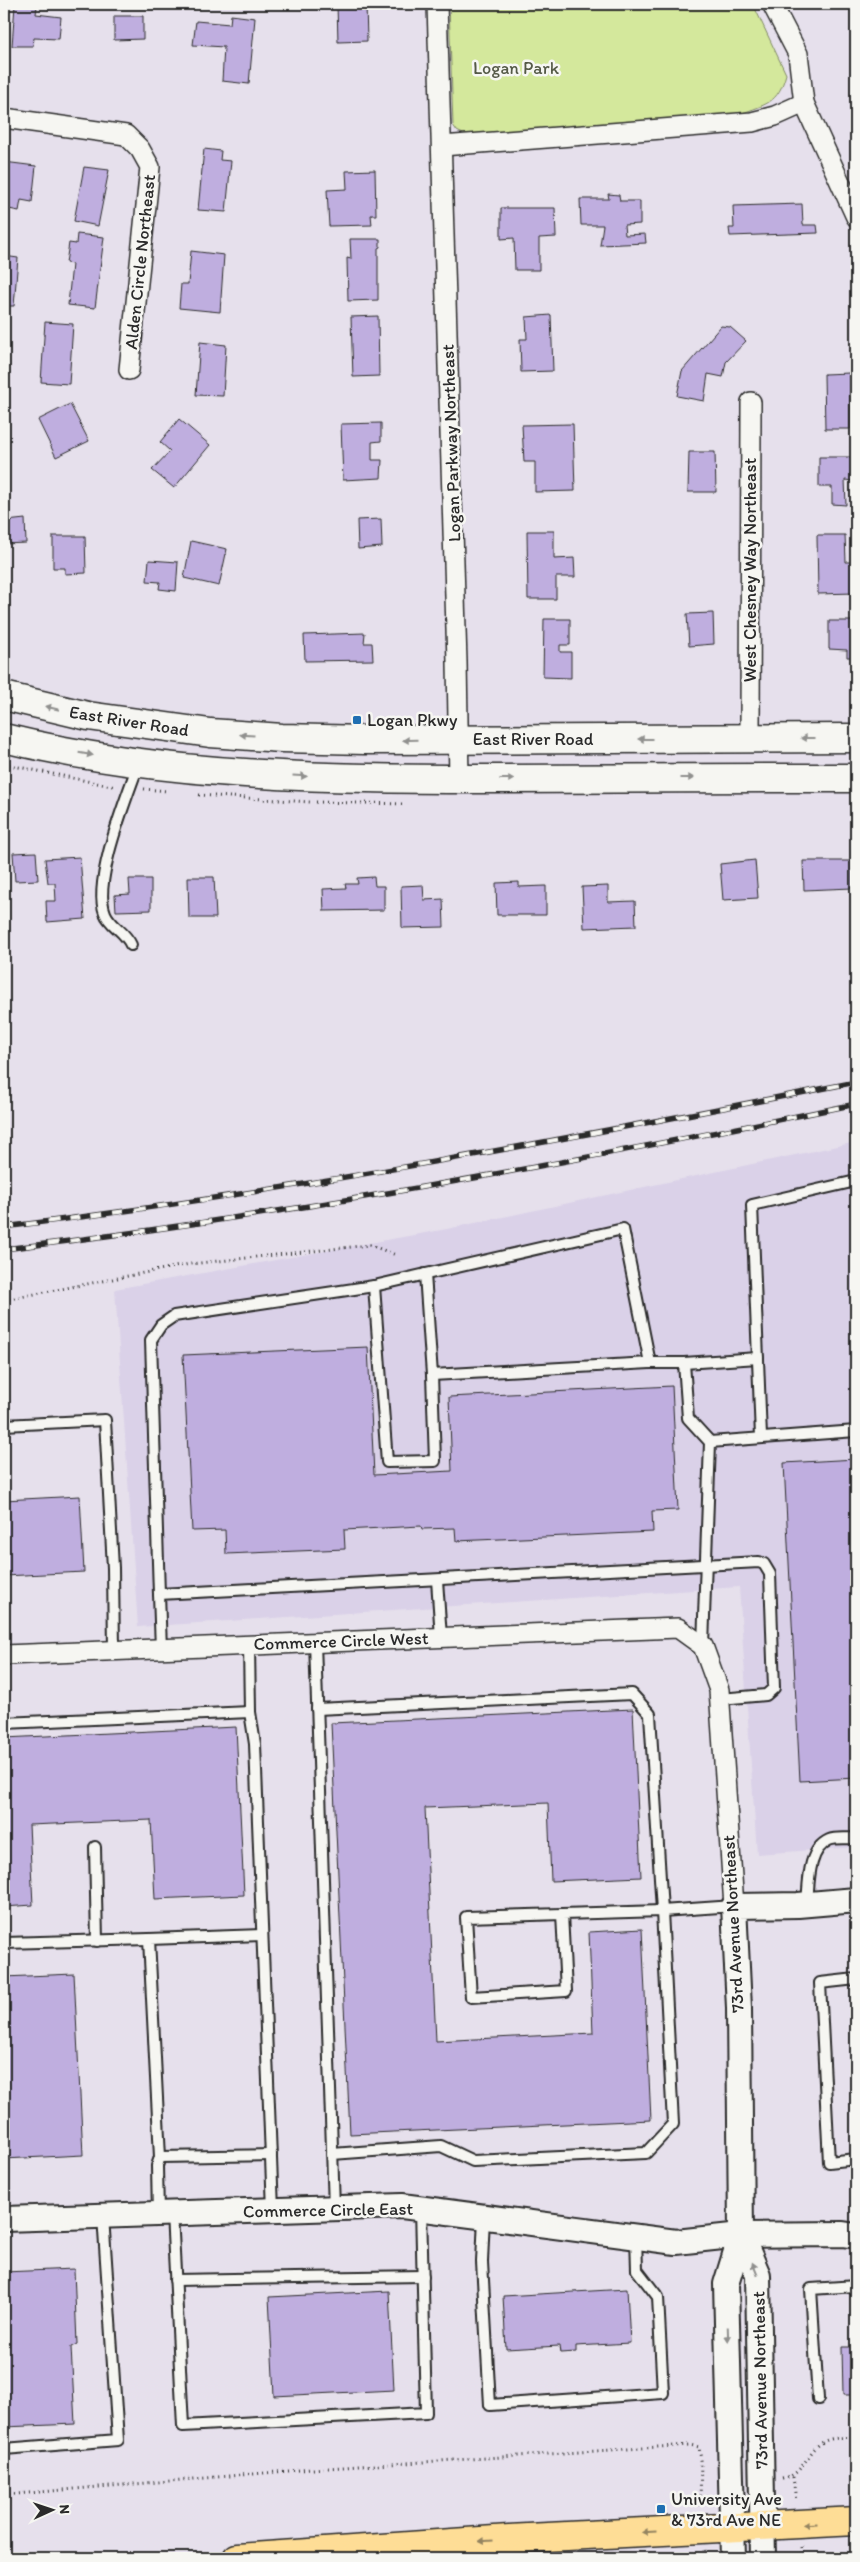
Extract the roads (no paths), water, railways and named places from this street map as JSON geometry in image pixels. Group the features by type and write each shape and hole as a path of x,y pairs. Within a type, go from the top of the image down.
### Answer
{"main road":[{"name":"East River Road","path":"4,696 88,716 210,733 364,740 856,738"},
{"path":"4,738 139,761 247,774 459,779 856,778"},
{"path":"238,2558 509,2539 856,2521"}],"street":[{"name":"Logan Parkway Northeast","path":"436,4 442,146 459,779"},
{"path":"772,4 798,54 804,104 856,217"},
{"path":"442,146 752,122 776,116 804,104"},
{"name":"Alden Circle Northeast","path":"4,118 126,135 140,148 150,167 129,370"},
{"name":"West Chesney Way Northeast","path":"750,738 751,402"},
{"name":"Commerce Circle West","path":"4,1655 678,1628 703,1646"},
{"name":"73rd Avenue Northeast","path":"703,1646 719,1690 720,1700 739,2008 741,2235 726,2284 732,2558"},
{"path":"734,1906 807,1904 856,1900"},
{"name":"Commerce Circle East","path":"4,2219 402,2206 676,2242 741,2235 843,2234 856,2236"},
{"name":"73rd Avenue Northeast","path":"741,2235 758,2276 763,2558"}],"lane":[{"path":"131,945 127,935 105,914 102,893 105,870 114,837 139,761"},
{"path":"761,1437 752,1204 856,1181"},
{"path":"161,1649 150,1340 161,1324 174,1316 374,1286 623,1228 650,1362"},
{"path":"374,1286 387,1462 435,1461 432,1375 425,1274"},
{"path":"432,1375 650,1362 684,1363 758,1358"},
{"path":"684,1363 688,1418 710,1442 703,1646"},
{"path":"4,1425 105,1420 113,1568 114,1650"},
{"path":"710,1442 856,1431"},
{"path":"159,1594 759,1562 764,1564 770,1574 774,1688 766,1695 720,1700"},
{"path":"437,1580 441,1637"},
{"path":"315,1642 334,2208"},
{"path":"249,1645 250,1712 255,1744 272,2210"},
{"path":"317,1709 632,1694 650,1714 673,2124 646,2153 473,2161 441,2146 332,2154"},
{"path":"4,1723 250,1712"},
{"path":"807,1904 812,1864 822,1844 830,1839 856,1838"},
{"path":"95,1847 97,1941"},
{"path":"562,1914 566,1991 472,1997 466,1918 562,1914 662,1911 734,1906"},
{"path":"4,1943 262,1935"},
{"path":"149,1939 160,2157 157,2166 175,2280 183,2426 426,2413 421,2208"},
{"path":"856,1979 820,1982 828,2162 856,2159"},
{"path":"160,2157 271,2155"},
{"path":"4,2450 118,2440 103,2216"},
{"path":"484,2217 482,2262 490,2405 663,2393 658,2297 637,2270 636,2236"},
{"path":"175,2280 423,2276"},
{"path":"818,2399 811,2289 856,2286"}],"railway":[{"path":"4,1227 325,1181 856,1082"},
{"path":"4,1249 218,1220 432,1186 856,1104"}],"place":[{"name":"Logan Pkwy","path":"357,720"},
{"name":"University Ave & 73rd Ave NE","path":"661,2509"}],"park label":[{"name":"Logan Park","path":"516,68"}]}
